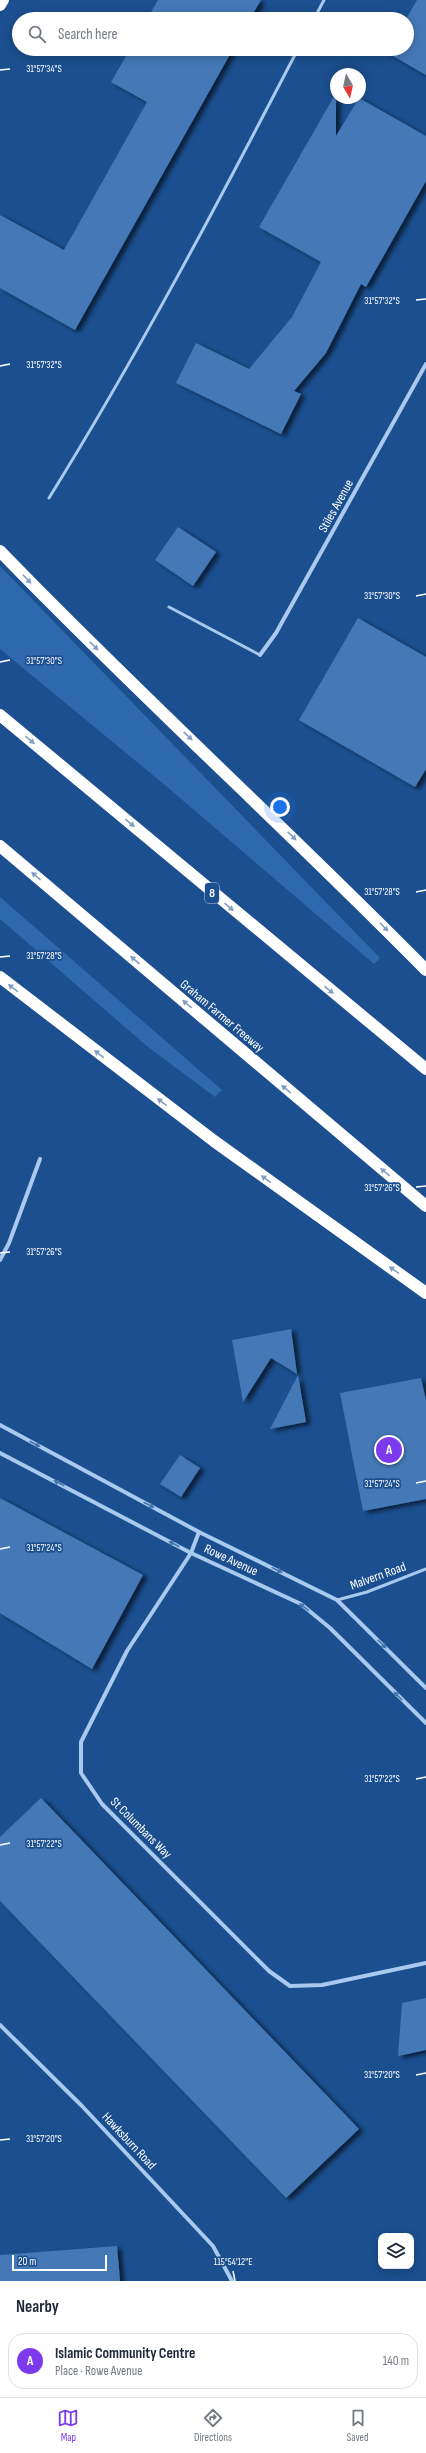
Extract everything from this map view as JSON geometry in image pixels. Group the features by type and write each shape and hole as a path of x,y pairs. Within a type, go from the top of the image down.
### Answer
{"highway":[{"path":"0,5 3,0"},
{"path":"0,551 66,619 318,861 426,970"},
{"name":"8","path":"0,715 426,1069"},
{"name":"Graham Farmer Freeway","path":"0,846 426,1206"},
{"path":"0,978 214,1141 426,1293"}],"street":[{"name":"Stiles Avenue","path":"260,655 276,633 426,364"},
{"path":"0,1260 9,1243 40,1159"},
{"name":"Rowe Avenue","path":"0,1425 199,1532 337,1600 426,1688"},
{"name":"Rowe Avenue","path":"0,1453 191,1553 301,1604 330,1628 426,1723"},
{"name":"St Columbans Way","path":"199,1532 191,1553 127,1651 81,1742 80,1774 102,1804 269,1971 290,1986 322,1986 426,1963"},
{"name":"Hawksburn Road","path":"0,2025 82,2106 214,2246 232,2281"}],"lane":[{"path":"318,12 324,0"},
{"path":"49,498 97,421 213,212 294,56"},
{"path":"169,607 260,655"},
{"name":"Malvern Road","path":"337,1600 367,1592 426,1569"}],"shaded area":[{"path":"0,566 380,958 374,964 166,786 0,649"},
{"path":"0,897 222,1090 215,1097 148,1047 0,919"}],"building":[{"path":"158,0 261,0 254,12 151,12"},
{"path":"417,0 426,0 426,75 393,56 414,56 414,12 410,12"},
{"path":"126,56 229,56 75,330 0,288 0,215 64,250 147,102 111,82"},
{"path":"366,102 426,136 426,181 366,287 361,284 326,353 294,391 301,394 281,434 176,383 196,343 249,369 292,317 321,262 259,227 330,103 336,104 336,136 355,104 366,104"},
{"path":"178,527 216,552 193,586 155,560"},
{"path":"358,618 426,657 426,769 415,787 299,720"},
{"path":"291,1329 297,1374 271,1358 243,1402 232,1340"},
{"path":"298,1375 306,1422 270,1429"},
{"path":"421,1378 426,1400 426,1499 363,1511 340,1393"},
{"path":"180,1455 200,1468 181,1497 160,1484"},
{"path":"0,1498 143,1575 92,1669 0,1613"},
{"path":"41,1798 359,2129 286,2198 0,1901 0,1837"},
{"path":"426,1998 426,2050 398,2056 402,2003"},
{"path":"117,2246 120,2281 0,2281 0,2255"}],"place":[{"name":"Islamic Community Centre","path":"389,1450"}]}
